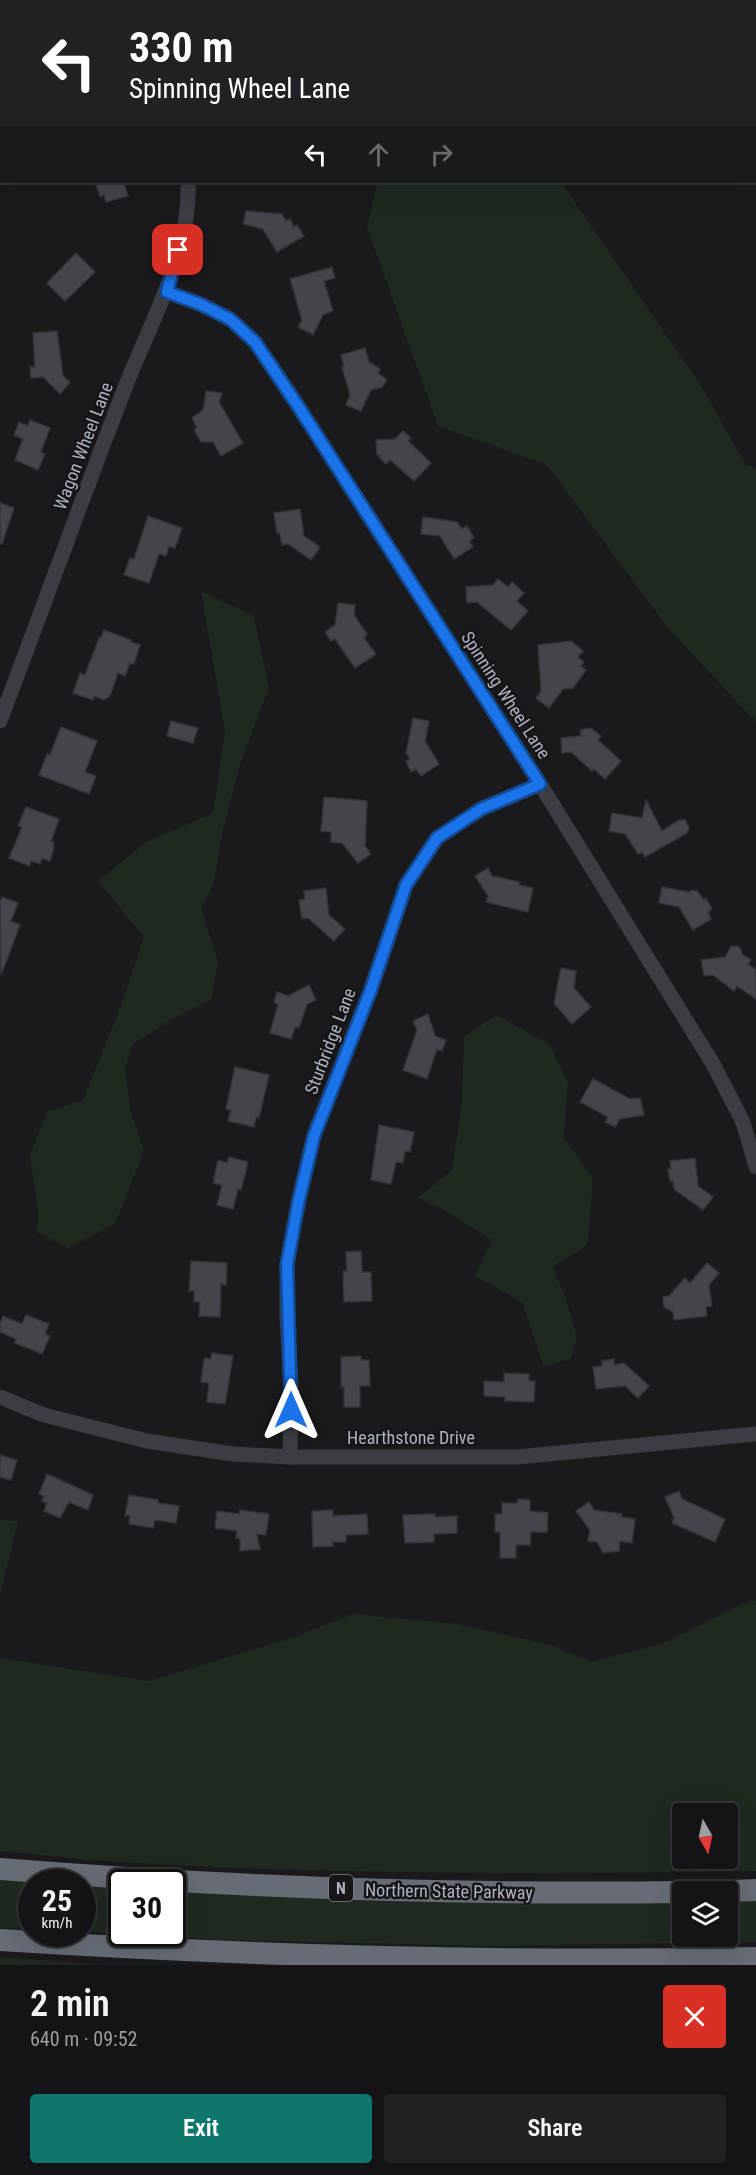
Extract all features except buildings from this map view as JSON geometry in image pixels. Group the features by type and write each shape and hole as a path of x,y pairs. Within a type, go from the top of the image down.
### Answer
{"highway":[{"name":"Northern State Parkway","path":"0,1869 232,1884 388,1890 543,1893 672,1892"},
{"path":"738,1891 756,1890"},
{"path":"0,1940 198,1952 464,1960 756,1958"}],"street":[{"name":"Wagon Wheel Lane","path":"0,721 129,379 167,292 183,228 188,183"},
{"name":"Spinning Wheel Lane","path":"167,292 200,304 230,319 255,342 305,416 540,784 713,1064 743,1122 756,1167"},
{"name":"Sturbridge Lane","path":"290,1456 291,1386 287,1264 299,1199 314,1136 370,992 406,885 437,838 481,809 540,784"},
{"name":"Hearthstone Drive","path":"0,1397 44,1415 147,1441 233,1454 517,1457 756,1434"}],"green space":[{"path":"378,183 562,183 700,384 746,465 756,468 756,722 668,628 547,465 438,426 367,227"},
{"path":"201,591 254,616 269,688 242,758 223,829 214,883 201,909 218,961 211,1000 171,1020 133,1044 125,1068 130,1109 144,1151 115,1224 68,1248 37,1232 38,1214 30,1155 47,1112 83,1100 124,998 144,937 98,881 146,842 213,813 225,732"},
{"path":"497,1015 550,1045 568,1082 564,1138 593,1178 588,1243 552,1267 565,1296 577,1337 571,1358 544,1367 522,1302 475,1276 492,1240 442,1209 418,1198 452,1170 462,1102 464,1036"},
{"path":"0,1520 18,1521 0,1595"},
{"path":"751,1600 756,1601 756,1871 523,1873 290,1870 118,1862 0,1851 0,1658 149,1681 291,1638 353,1614 457,1624 551,1645 591,1662 661,1644"},
{"path":"0,1874 18,1875 18,1929 0,1928"},
{"path":"96,1881 108,1882 108,1933 96,1933"},
{"path":"186,1886 672,1897 672,1943 493,1946 186,1938"},
{"path":"756,1895 756,1942 738,1942 738,1896"},
{"path":"0,1957 105,1965 0,1965"}],"route":[{"path":"178,250 167,292 200,304 230,319 255,342 540,784 481,809 437,838 406,885 370,992 314,1136 299,1199 287,1264 291,1410"}]}
